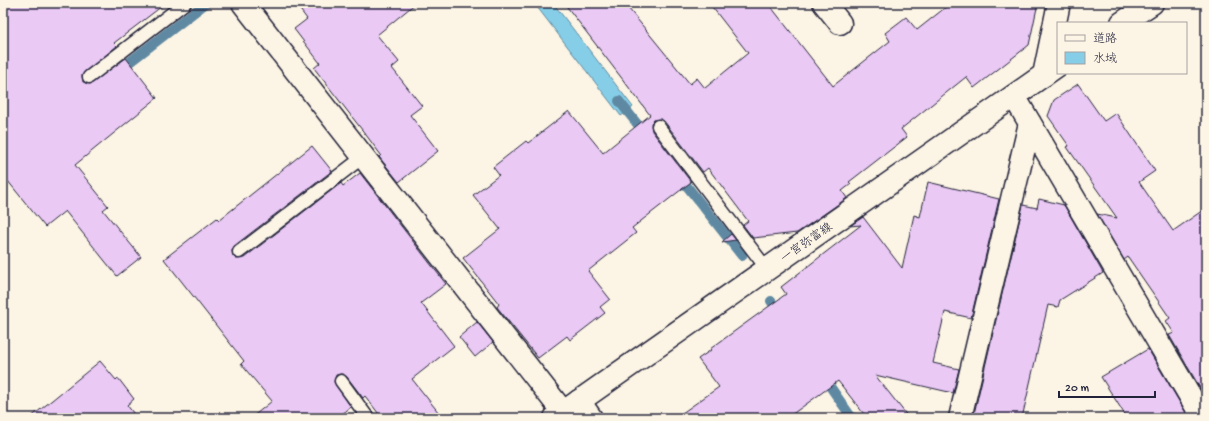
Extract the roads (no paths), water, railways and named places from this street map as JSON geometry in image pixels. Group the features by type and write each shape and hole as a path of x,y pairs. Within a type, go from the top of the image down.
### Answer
{"street":[{"path":"243,3 363,157 572,412"},
{"path":"824,3 840,23"},
{"path":"1051,70 1059,3"},
{"path":"1124,22 1152,3"},
{"name":"一宮弥富線","path":"572,412 767,269 1051,70"},
{"path":"1014,96 1203,418"},
{"path":"960,418 1030,123"}],"lane":[{"path":"89,77 185,3"},
{"path":"658,126 767,269"},
{"path":"239,252 363,157"},
{"path":"340,381 368,418"}],"water":[{"path":"534,3 553,3 633,107 621,116"}],"waterway":[{"path":"118,71 206,3"},
{"path":"619,101 646,135"},
{"path":"679,176 742,256"},
{"path":"771,301 780,314"},
{"path":"822,375 852,418"}]}
